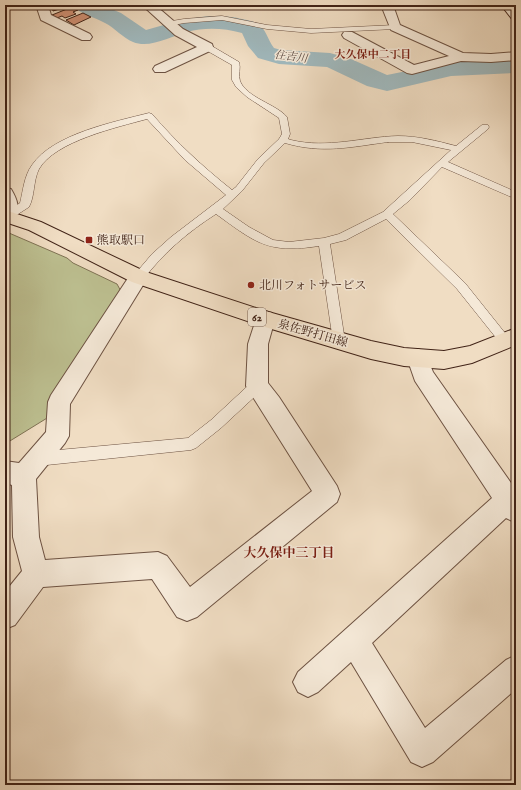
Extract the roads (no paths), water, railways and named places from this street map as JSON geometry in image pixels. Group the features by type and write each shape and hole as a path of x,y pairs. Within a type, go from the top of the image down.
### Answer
{"main road":[{"name":"泉佐野打田線","path":"7,216 36,226 139,277 264,319 371,350 418,358 444,360 472,354 510,338"}],"street":[{"path":"148,5 173,27 207,47"},
{"path":"387,5 395,27 461,57"},
{"path":"507,5 516,16"},
{"path":"33,18 43,8"},
{"path":"43,8 45,17 77,36"},
{"path":"348,35 412,70 461,57 491,58 516,56"},
{"path":"160,69 207,47"},
{"path":"5,193 10,205 7,216"},
{"path":"36,574 26,537 22,469 57,436 59,402 139,277"},
{"path":"5,615 36,574 158,565 187,607 328,494 271,404 257,386 258,344 264,319"},
{"path":"308,682 354,640 512,505 423,375 418,358"},
{"path":"354,640 422,751 516,670"}],"lane":[{"path":"173,27 184,21 222,18 267,27 311,31 395,27"},
{"path":"139,277 148,264 191,225 216,209 239,189 261,161 283,140 286,134 283,117 251,96 238,85 236,79 236,64 207,47"},
{"path":"7,216 25,205 31,179 36,166 47,154 65,144 92,133 149,116 207,176 232,195"},
{"path":"216,209 254,235 278,245 297,246 324,242 342,237 387,214 406,198 457,149 485,127"},
{"path":"283,140 304,146 324,147 396,139 415,139 457,149"},
{"path":"442,163 516,196"},
{"path":"387,214 461,286 510,338"},
{"path":"324,242 339,341"},
{"path":"22,469 191,444 216,424 257,386"}],"waterway":[{"name":"住吉川","path":"84,5 113,18 141,37 148,37 183,26 199,23 214,22 235,24 250,28 256,35 260,46 266,53 279,57 330,60 342,64 376,81 387,83 451,69 516,66"}],"place":[{"name":"熊取駅口","path":"89,240"},
{"name":"北川フォトサービス","path":"251,285"}],"district":[{"name":"大久保中二丁目","path":"373,54"},
{"name":"大久保中三丁目","path":"289,552"}]}
